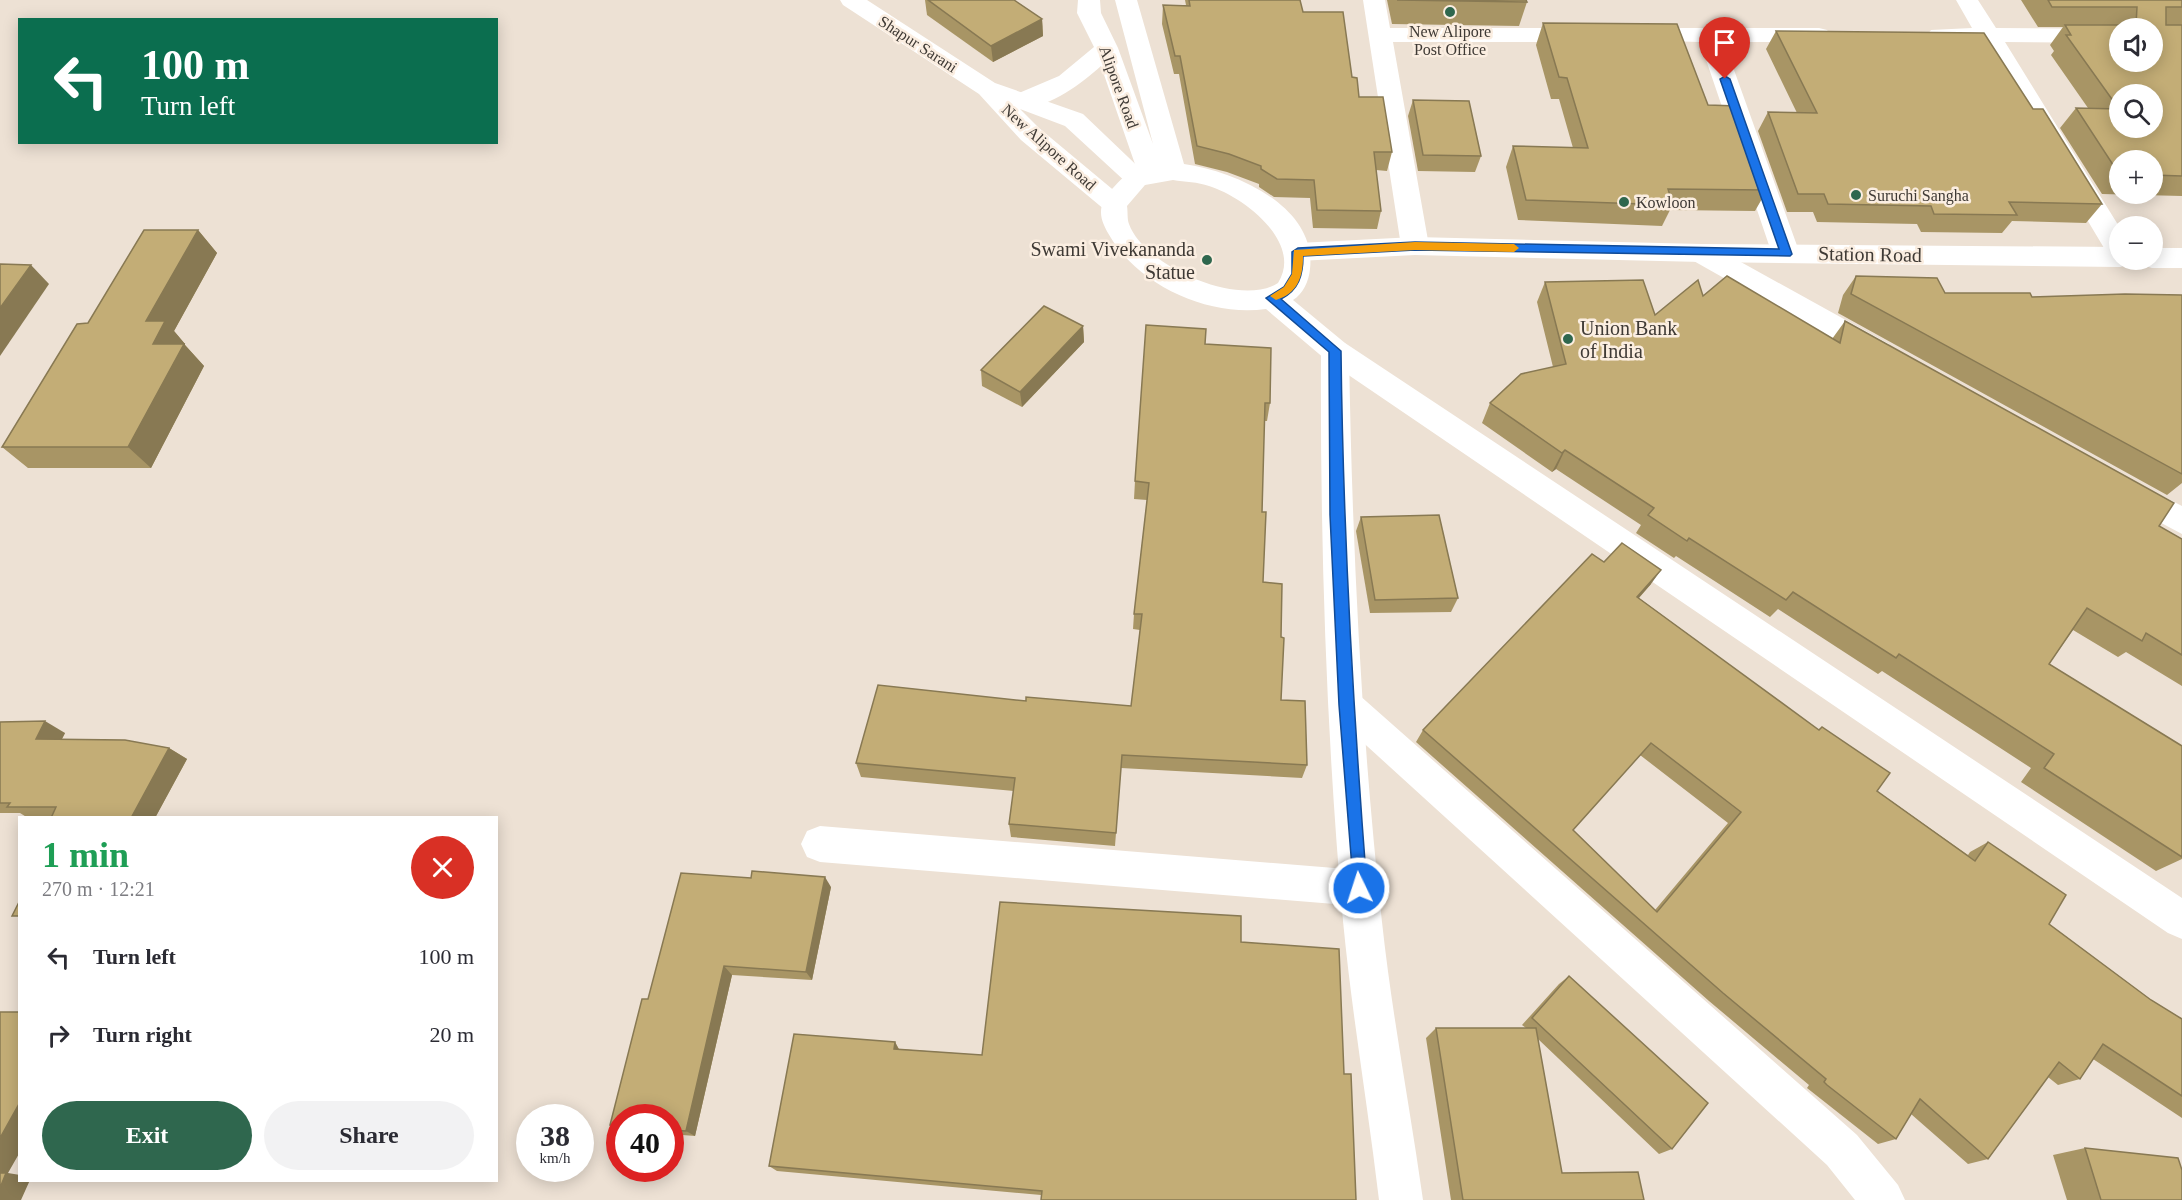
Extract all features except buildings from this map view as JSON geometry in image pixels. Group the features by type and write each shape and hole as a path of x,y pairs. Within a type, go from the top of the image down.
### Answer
{"street":[{"name":"Shapur Sarani","path":"851,0 986,88"},
{"path":"1374,0 1415,246"},
{"path":"1967,0 2109,233"},
{"name":"Alipore Road","path":"1126,1 1154,174"},
{"name":"Alipore Road","path":"1089,7 1154,174"},
{"path":"1380,35 1838,35"},
{"path":"1920,35 2109,36"},
{"path":"1710,36 1786,254"},
{"path":"1021,101 1062,86 1074,79 1106,48"},
{"name":"New Alipore Road","path":"986,88 1074,120 1154,174"},
{"name":"New Alipore Road","path":"986,88 1030,134 1114,204"},
{"path":"1154,174 1221,181 1260,202 1290,232 1298,252 1297,274 1288,290 1272,298 1242,302 1184,287 1142,260 1116,226 1114,204 1154,174"},
{"name":"Station Road","path":"1298,252 1415,246 1702,253 2109,257"},
{"path":"1702,253 1900,363"},
{"path":"2163,258 2182,258"},
{"path":"1272,298 1335,351 2182,920"},
{"path":"1335,351 1335,471 1346,705 1359,888 1401,1200"},
{"path":"2109,480 2182,520"},
{"path":"1346,705 1842,1150 1883,1200"},
{"path":"820,844 1359,888"}],"slow traffic":[{"path":"1276,296 1288,290 1297,274 1298,252 1415,246 1514,248"}],"place":[{"name":"New Alipore Post Office","path":"1450,12"},
{"name":"Suruchi Sangha","path":"1856,195"},
{"name":"Kowloon","path":"1624,202"},
{"name":"Swami Vivekananda Statue","path":"1207,260"},
{"name":"Union Bank of India","path":"1568,339"}],"route":[{"path":"1359,888 1336,515 1335,351 1272,298 1288,290 1297,274 1298,252 1415,246 1786,254 1725,79"}]}
